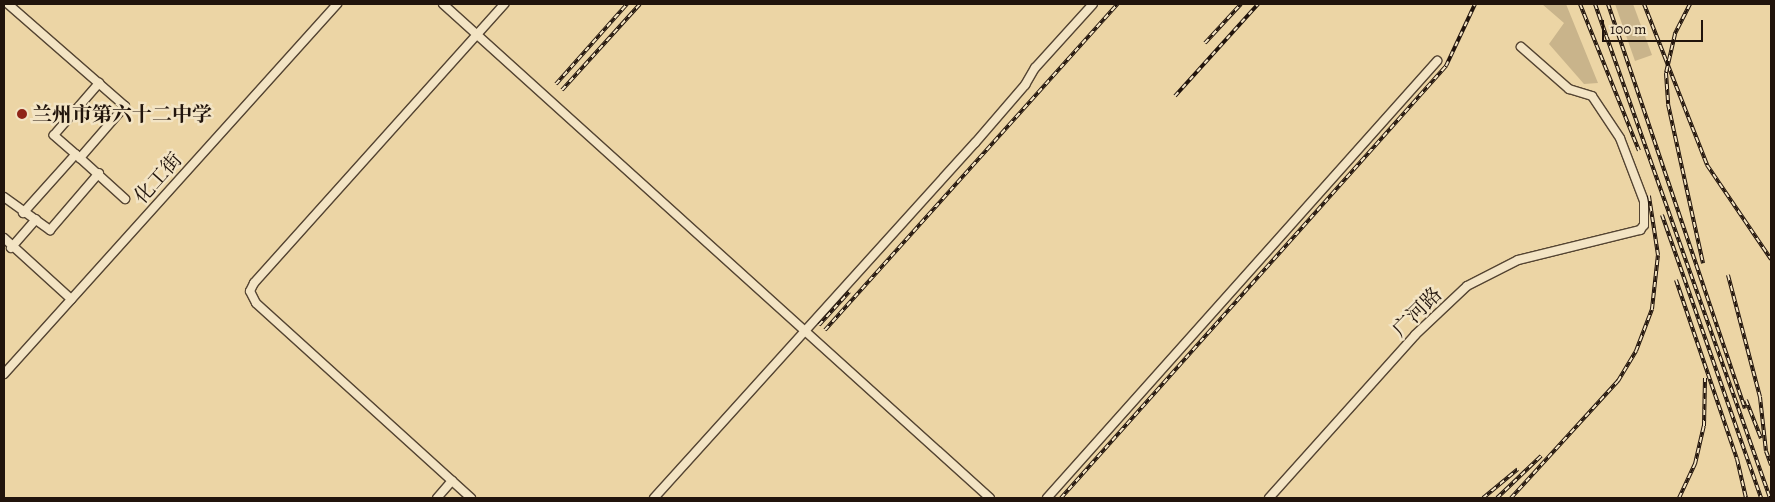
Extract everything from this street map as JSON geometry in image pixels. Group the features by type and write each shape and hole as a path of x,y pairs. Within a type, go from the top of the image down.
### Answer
{"street":[{"path":"8,4 125,106 23,213"},
{"name":"化工街","path":"4,374 337,4"},
{"path":"443,4 803,332 990,498"},
{"path":"471,498 256,303 250,291 260,276 504,4"},
{"path":"654,498 976,142 1025,85 1035,68 1093,4"},
{"name":"广河路","path":"1269,498 1415,335 1467,286 1518,260 1640,230 1644,225 1644,201 1620,138 1592,96 1569,89 1521,47"},
{"path":"1047,498 1437,61"},
{"path":"98,83 54,135 99,174 124,199"},
{"path":"4,197 23,213 36,219 50,230 99,174"},
{"path":"11,248 36,219"},
{"path":"4,238 11,248 71,299"},
{"path":"437,498 452,481"}],"shaded area":[{"path":"1542,4 1566,4 1598,83 1584,84 1549,44 1564,23"},
{"path":"1615,4 1633,4 1652,55 1635,61"}],"railway":[{"path":"556,84 627,4"},
{"path":"562,90 640,4"},
{"path":"825,330 1118,4"},
{"path":"1205,43 1241,4"},
{"path":"1175,96 1258,4"},
{"path":"1061,498 1446,66 1475,4"},
{"path":"1580,4 1639,151"},
{"path":"1595,4 1770,498"},
{"path":"1608,4 1745,408"},
{"path":"1644,4 1707,165 1771,259"},
{"path":"1690,4 1675,34 1666,73 1668,104 1703,263"},
{"path":"1511,498 1618,381 1636,351 1652,309 1658,255 1649,196"},
{"path":"1662,215 1761,498"},
{"path":"1728,275 1760,397 1766,451 1771,465"},
{"path":"1676,280 1737,459 1746,498"},
{"path":"819,325 849,292"},
{"path":"1679,498 1695,464 1704,426 1705,378"},
{"path":"1746,400 1761,438"},
{"path":"1497,498 1541,456"},
{"path":"1483,498 1518,469"}],"place":[{"name":"兰州市第六十二中学","path":"22,114"}]}
